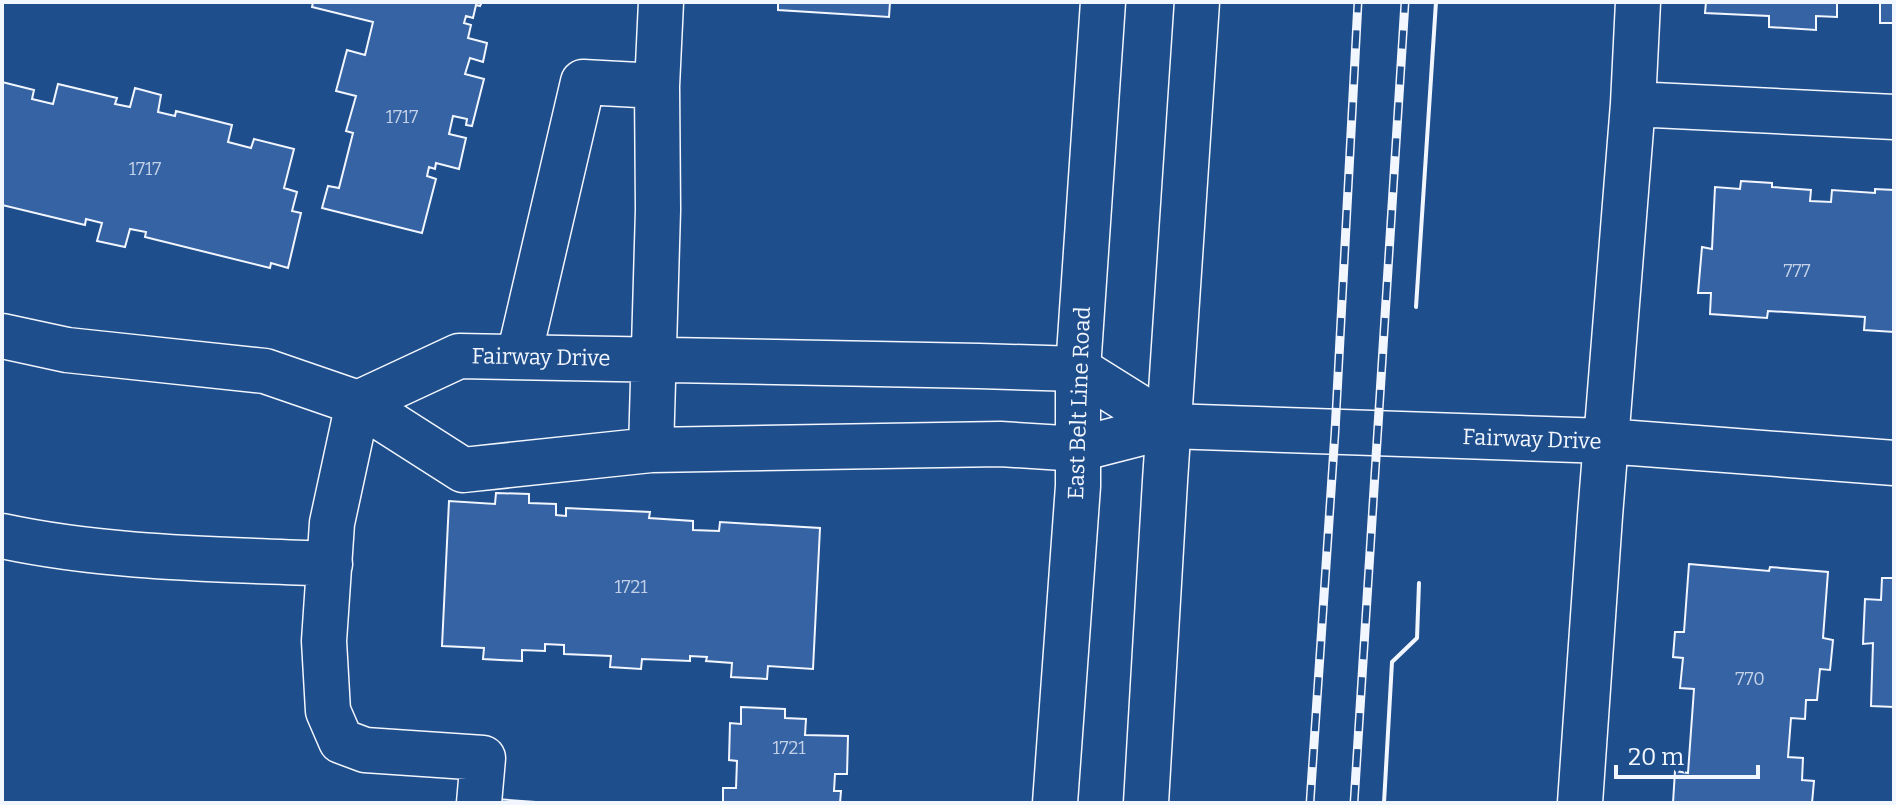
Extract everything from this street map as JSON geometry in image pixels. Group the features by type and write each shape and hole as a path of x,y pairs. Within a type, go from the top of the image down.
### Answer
{"street":[{"path":"651,450 661,2"},
{"name":"East Belt Line Road","path":"1055,803 1077,502 1078,369 1103,2"},
{"path":"1146,803 1197,2"},
{"path":"1580,803 1638,2"},
{"path":"519,356 583,82 657,86"},
{"path":"1633,104 1894,117"},
{"path":"2,336 67,350 265,371 358,403 332,523 324,641 328,711 341,741 365,750 483,758 479,803"},
{"name":"Fairway Drive","path":"358,403 459,356 1078,369"},
{"path":"1078,369 1169,426"},
{"name":"Fairway Drive","path":"358,403 463,470 651,450 1000,444 1079,449 1169,426 1606,441 1894,463"},
{"path":"2,536 38,544 165,557 330,564"}],"building":[{"path":"313,2 482,2 480,6 476,5 473,18 466,16 464,23 471,25 468,38 487,43 483,62 470,58 465,74 484,79 472,126 466,125 467,119 453,116 449,134 466,138 459,169 436,163 435,169 429,167 427,176 436,179 422,233 322,208 328,186 339,188 353,133 346,131 356,96 336,91 347,50 365,55 373,22 312,7"},
{"path":"778,2 890,2 889,17 778,10"},
{"path":"1706,2 1837,2 1837,17 1816,16 1816,30 1769,27 1769,16 1705,13"},
{"path":"1880,2 1894,2 1894,23 1880,23"},
{"path":"2,82 34,90 32,99 53,104 58,84 117,98 115,104 130,107 135,88 161,95 158,112 175,116 176,111 232,125 228,142 251,148 254,139 294,149 284,188 297,192 292,211 301,213 288,268 271,263 270,268 145,237 146,232 130,229 125,247 97,241 102,223 86,219 85,225 2,205"},
{"path":"1741,181 1811,190 1810,201 1831,202 1832,190 1875,193 1875,189 1894,190 1894,332 1864,330 1865,317 1768,311 1767,318 1710,314 1711,293 1698,293 1702,247 1712,249 1715,187 1740,189"},
{"path":"496,493 529,494 529,503 556,504 556,515 566,516 566,508 650,512 649,518 693,521 693,530 719,531 720,522 820,528 813,669 768,666 767,679 731,677 732,663 706,661 707,657 690,656 690,661 642,659 641,669 610,667 611,656 564,654 564,645 545,644 545,651 522,650 522,661 483,659 484,648 442,646 449,501 495,504"},
{"path":"1689,564 1828,572 1823,638 1833,640 1830,670 1820,669 1817,700 1806,700 1805,719 1791,718 1788,757 1803,758 1802,780 1814,781 1812,803 1673,803 1675,771 1688,773 1694,689 1680,688 1683,658 1673,657 1675,632 1684,632"},
{"path":"1882,578 1894,578 1894,707 1871,706 1873,643 1863,644 1865,599 1881,600"},
{"path":"741,707 785,709 785,718 806,719 805,735 848,736 847,774 835,774 834,791 841,791 840,803 723,803 723,788 736,788 737,761 729,760 730,723 741,724"},
{"path":"496,799 535,802 535,803 496,803"}],"railway":[{"path":"1310,803 1335,432 1358,2"},
{"path":"1354,803 1405,2"}],"wall":[{"path":"1416,307 1436,2"},
{"path":"1384,803 1392,662 1417,638 1419,583"}]}
